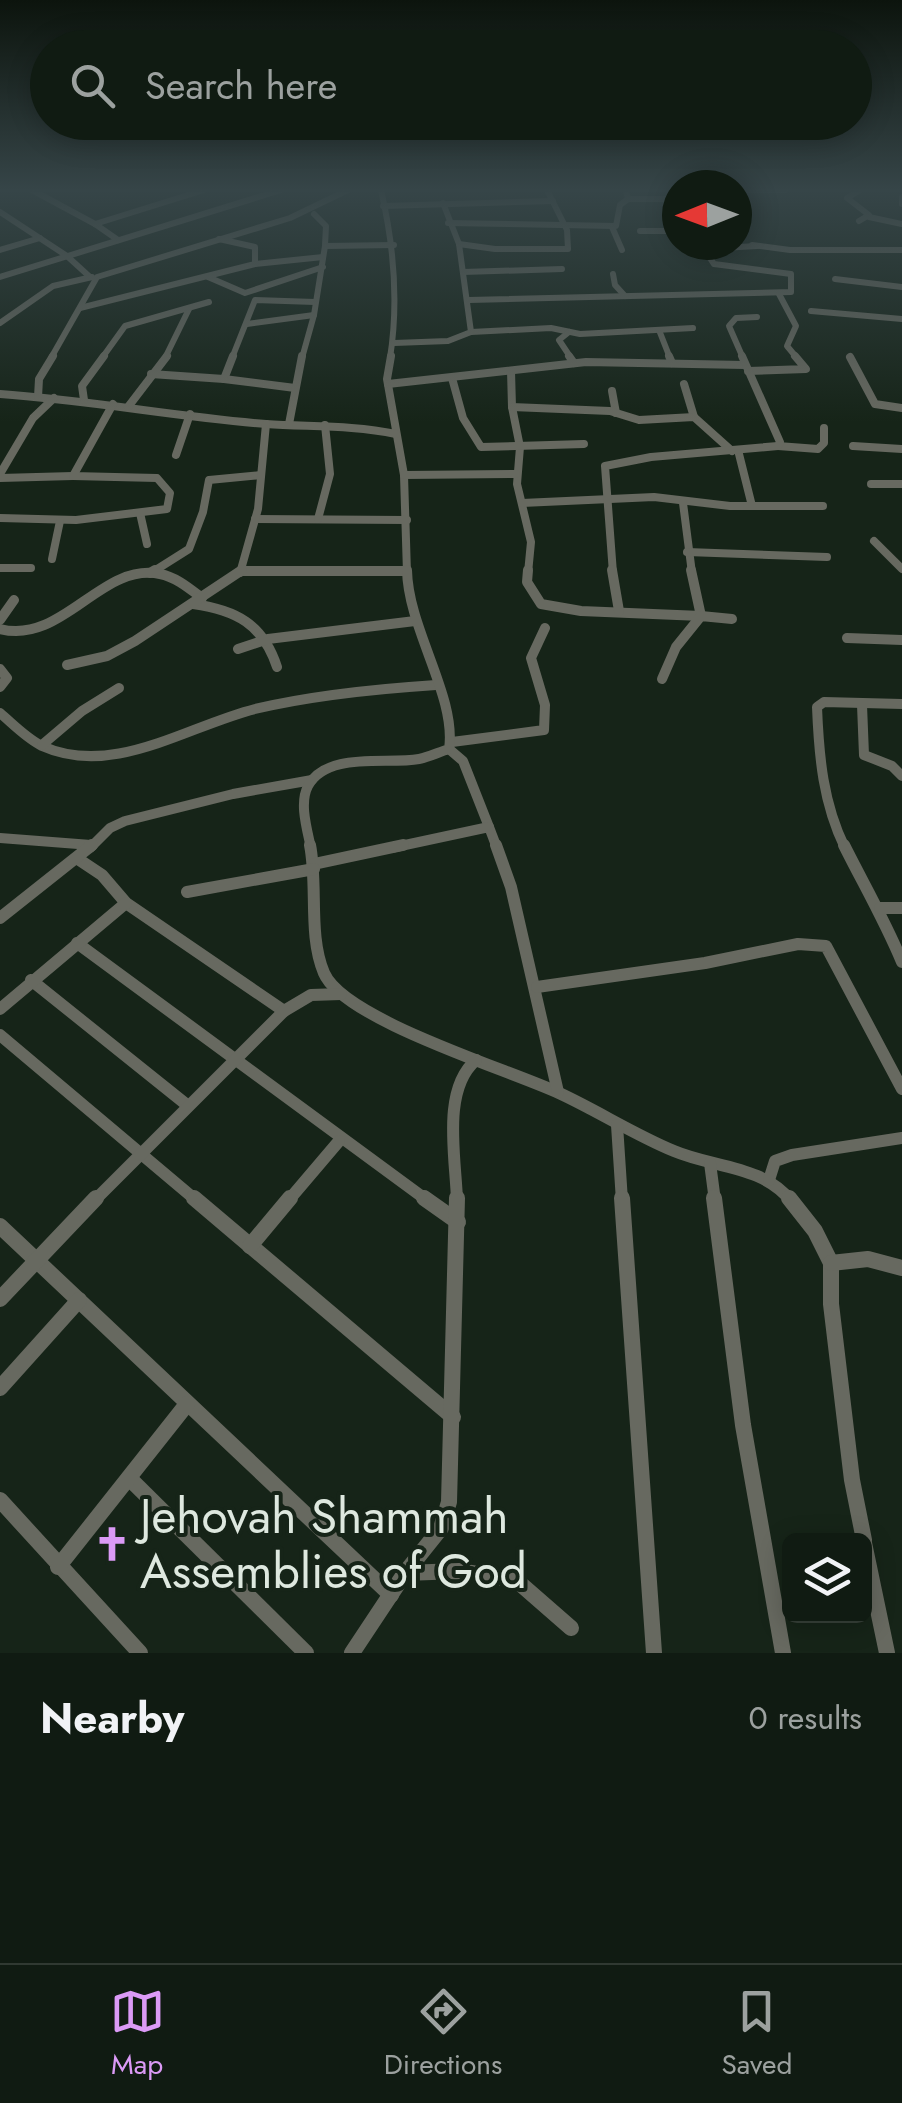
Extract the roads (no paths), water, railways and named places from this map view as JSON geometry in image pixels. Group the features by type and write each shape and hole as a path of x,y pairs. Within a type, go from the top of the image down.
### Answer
{"street":[{"path":"0,277 31,267"},
{"path":"81,267 94,277"},
{"path":"0,323 38,292 66,280 94,277 125,267"},
{"path":"80,308 244,267"},
{"path":"208,277 244,293 323,267"},
{"path":"289,424 323,267"},
{"path":"394,267 394,343 388,384 404,476 406,571 415,622 452,729 451,746 467,768 511,887 558,1092"},
{"path":"462,267 471,332"},
{"path":"469,300 722,291 779,294 794,290 791,274 738,267"},
{"path":"463,272 562,269"},
{"path":"614,274 615,285 625,296"},
{"path":"38,397 36,388 48,360 69,333 94,277"},
{"path":"835,279 902,287"},
{"path":"388,384 574,363 806,370 786,344 796,326 779,294"},
{"path":"224,379 252,303 258,298 316,302"},
{"path":"84,400 82,386 125,326 209,302"},
{"path":"128,406 170,352 189,309"},
{"path":"811,310 902,319"},
{"path":"247,324 314,315"},
{"path":"757,317 736,318 729,326 780,442 778,446"},
{"path":"394,343 529,328 568,332 693,328"},
{"path":"659,330 672,363"},
{"path":"568,332 559,340 574,363"},
{"path":"850,357 875,404 902,408"},
{"path":"512,371 512,407 520,447 516,474 531,542 528,582 537,600 551,608 732,619"},
{"path":"151,374 296,388"},
{"path":"452,378 463,418 477,445 584,444"},
{"path":"684,384 694,416 735,451 752,506"},
{"path":"612,391 616,412"},
{"path":"0,394 84,400 266,424 325,425 396,434"},
{"path":"0,518 60,521 159,512 169,507 169,489 157,478 0,476 33,418 54,398"},
{"path":"73,476 113,404"},
{"path":"512,407 616,412 639,420 694,416"},
{"path":"176,456 190,414"},
{"path":"242,570 262,475 266,424"},
{"path":"318,519 330,474 325,425"},
{"path":"619,611 609,551 605,469 609,463 778,446 818,449 824,443 824,428"},
{"path":"853,446 902,450"},
{"path":"0,452 13,452"},
{"path":"404,476 516,474"},
{"path":"0,629 20,634 37,631 128,578 150,572 189,549 203,512 209,480 262,475"},
{"path":"870,484 902,484"},
{"path":"522,503 654,497 683,503 823,506"},
{"path":"683,503 687,552 701,616"},
{"path":"140,513 147,544"},
{"path":"254,518 407,520"},
{"path":"52,559 60,521"},
{"path":"874,540 902,569"},
{"path":"687,552 827,557"},
{"path":"0,568 30,568"},
{"path":"67,665 107,656 242,570 406,571"},
{"path":"150,572 172,578 202,598"},
{"path":"0,620 14,600"},
{"path":"192,604 242,614 268,639 277,666"},
{"path":"662,680 676,648 701,616"},
{"path":"238,649 268,639 415,622"},
{"path":"0,918 78,859 110,828 125,821 210,799 312,780 337,765 420,759 451,746 544,730 545,711 529,651 545,628"},
{"path":"847,638 902,640"},
{"path":"0,669 7,678 0,687"},
{"path":"0,713 42,745 73,753 114,754 248,711 378,690 436,686"},
{"path":"42,745 82,712 120,688"},
{"path":"902,704 818,704 817,751 834,825 869,896 880,908 902,962"},
{"path":"862,705 864,754 892,766 902,776"},
{"path":"312,780 303,804 314,867 321,966 341,994 385,1022 558,1092 676,1152 769,1180 802,1213 831,1263 831,1304 862,1533"},
{"path":"187,892 489,827"},
{"path":"0,838 90,846"},
{"path":"78,859 102,876 126,903 284,1011"},
{"path":"0,1009 126,903"},
{"path":"880,908 902,908"},
{"path":"77,943 236,1058 339,1141 458,1222"},
{"path":"537,987 705,963 798,944 826,946 902,1089"},
{"path":"31,980 186,1106"},
{"path":"0,1299 186,1106 284,1011 311,995 341,994"},
{"path":"0,1036 453,1416"},
{"path":"352,1653 404,1573 441,1528 452,1478 458,1222 456,1087 463,1071 476,1060"},
{"path":"617,1125 654,1653"},
{"path":"769,1180 775,1161 792,1154 902,1138"},
{"path":"250,1246 339,1141"},
{"path":"710,1163 743,1425 783,1653"},
{"path":"0,1226 390,1594"},
{"path":"831,1263 868,1260 902,1268"},
{"path":"0,1388 79,1300"},
{"path":"58,1567 187,1404"},
{"path":"130,1478 306,1653"},
{"path":"0,1500 140,1653"},
{"path":"404,1573 459,1571 516,1580 571,1628"},
{"path":"872,1581 887,1653"}],"place":[{"name":"Jehovah Shammah Assemblies of God","path":"112,1544"}]}
